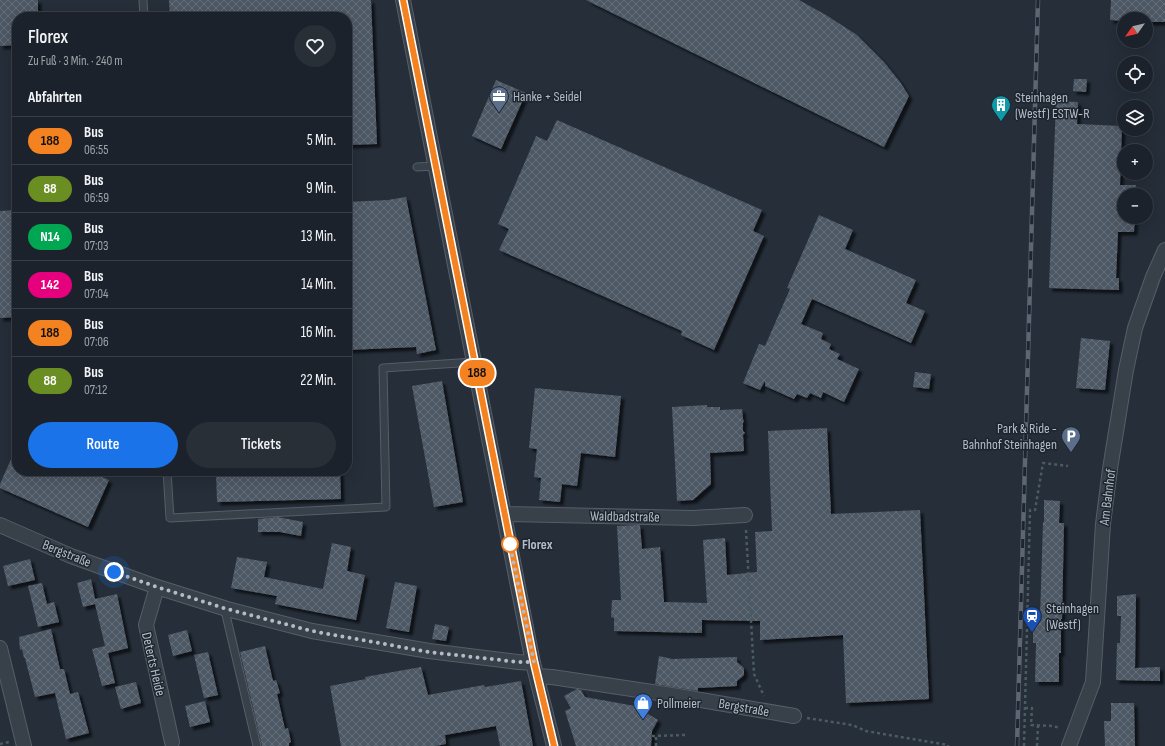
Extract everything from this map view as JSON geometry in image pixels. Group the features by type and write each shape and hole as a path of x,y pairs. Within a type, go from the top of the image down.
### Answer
{"street":[{"path":"403,0 504,514 537,676 554,746"},
{"name":"Am Bahnhof","path":"1071,740 1093,682 1103,524 1110,469 1126,370 1136,328 1153,277 1165,250"},
{"name":"Waldbadstraße","path":"504,514 693,518 746,515"},
{"name":"Bergstraße","path":"0,525 71,556 157,587 227,609 320,632 429,652 518,662 534,662"},
{"name":"Deterts Heide","path":"157,587 146,625 172,742"},
{"path":"0,648 24,746"},
{"name":"Bergstraße","path":"537,676 672,695 794,716"}],"lane":[{"path":"143,0 144,12"},
{"path":"417,167 435,166"},
{"path":"167,476 170,518 386,507 383,368 474,362"},
{"path":"227,609 226,615 257,746"}],"path":[{"path":"1024,746 1030,510 1035,510 1043,463 1068,466"},
{"path":"746,515 754,674 771,711"},
{"path":"1025,708 1032,708 1031,725 1053,726 1071,740"},
{"path":"794,716 852,725 866,731 948,746"},
{"path":"1037,746 1038,725"},
{"path":"652,736 686,735"},
{"path":"656,736 656,746"}],"building":[{"path":"0,0 38,0 38,12 12,12 12,45 0,46"},
{"path":"169,0 371,0 377,144 352,145 352,12 170,12"},
{"path":"586,0 799,0 857,35 884,62 909,96 884,147"},
{"path":"1111,0 1165,0 1165,22 1153,22 1153,12 1117,12 1117,20 1110,20"},
{"path":"1074,79 1087,79 1086,92 1073,91"},
{"path":"496,80 526,93 501,149 472,136"},
{"path":"1056,101 1078,102 1077,124 1117,126 1117,136 1122,136 1121,144 1117,144 1117,180 1120,180 1120,185 1136,185 1136,188 1117,188 1117,224 1135,224 1134,232 1118,232 1116,278 1119,278 1119,290 1049,288"},
{"path":"557,120 762,210 753,231 764,236 714,350 681,335 682,331 499,250 509,229 498,224 536,136 547,141"},
{"path":"406,197 436,350 417,354 416,347 352,350 352,202 388,200"},
{"path":"12,210 12,317 0,318 0,211"},
{"path":"819,215 853,230 845,249 916,280 906,303 925,311 911,343 812,299 801,324 823,333 821,339 831,344 829,349 840,354 837,359 859,369 844,402 823,392 821,398 810,393 807,398 797,394 794,399 765,386 765,381 760,390 743,383 759,344 765,346 790,289 787,288"},
{"path":"1081,338 1110,341 1105,390 1076,388"},
{"path":"915,372 931,374 929,389 913,387"},
{"path":"442,381 463,502 434,507 412,386"},
{"path":"535,388 621,396 615,457 581,453 577,486 562,484 560,502 539,500 541,478 534,477 537,449 529,448"},
{"path":"707,405 707,407 720,407 720,410 742,409 744,421 743,431 745,433 743,435 744,451 710,453 711,484 693,500 677,501 672,407"},
{"path":"827,428 831,514 920,510 929,699 846,703 843,635 760,640 760,621 702,620 702,633 614,631 614,618 611,617 612,600 621,600 617,526 640,525 642,549 660,547 664,602 707,603 703,540 725,538 727,575 757,572 755,532 772,531 768,431"},
{"path":"12,457 12,476 99,476 109,480 88,527 0,488 0,484"},
{"path":"216,476 340,476 341,499 217,502"},
{"path":"1044,500 1060,501 1059,523 1064,523 1059,682 1035,682 1036,643 1033,643 1033,624 1037,624 1037,618 1040,618"},
{"path":"278,517 303,522 301,536 280,532 258,532 258,519"},
{"path":"332,543 351,547 347,571 365,575 356,620 275,604 277,596 231,588 237,557 267,562 264,577 323,589"},
{"path":"30,559 35,580 8,586 3,566"},
{"path":"91,579 95,599 117,594 128,648 108,653 115,683 102,686 92,649 105,646 95,604 83,607 77,583"},
{"path":"395,582 417,586 409,632 386,628"},
{"path":"42,583 47,604 54,602 59,622 38,627 28,586"},
{"path":"1136,594 1135,668 1160,667 1160,681 1116,680 1117,643 1120,643 1121,616 1117,616 1117,596"},
{"path":"435,624 449,627 446,641 432,639"},
{"path":"51,629 60,669 64,669 70,694 78,692 89,733 66,739 55,693 35,697 25,658 22,649 20,650 19,637"},
{"path":"187,630 192,651 173,656 168,635"},
{"path":"265,646 273,681 276,680 280,693 277,694 285,729 288,728 291,742 289,743 289,746 262,746 240,652"},
{"path":"208,652 218,695 204,698 194,655"},
{"path":"659,656 672,659 737,657 737,662 744,668 744,675 737,681 737,686 698,688 698,691 655,684"},
{"path":"421,667 428,695 484,685 485,687 521,681 533,746 500,746 496,726 445,735 446,744 435,746 341,746 330,686 366,679 365,677"},
{"path":"136,682 141,703 121,709 115,687"},
{"path":"577,689 581,690 585,697 635,706 658,720 652,731 651,746 576,746 565,711 571,708 564,696"},
{"path":"205,701 210,722 190,727 185,706"},
{"path":"1111,703 1134,703 1135,746 1105,746 1104,721 1111,721"}],"railway":[{"path":"1017,746 1038,0"}],"bus line":[{"name":"188","path":"403,0 534,662 554,746"}],"place":[{"name":"Hanke + Seidel","path":"499,113"},
{"name":"Steinhagen (Westf) ESTW-R","path":"1001,122"},
{"name":"Park & Ride - Bahnhof Steinhagen","path":"1071,453"},
{"name":"Florex","path":"510,544"},
{"name":"Steinhagen (Westf)","path":"1032,633"},
{"name":"Pollmeier","path":"643,720"}],"route":[{"path":"114,572 227,609 312,631 429,652 518,662 534,662 509,540 510,544"}]}
